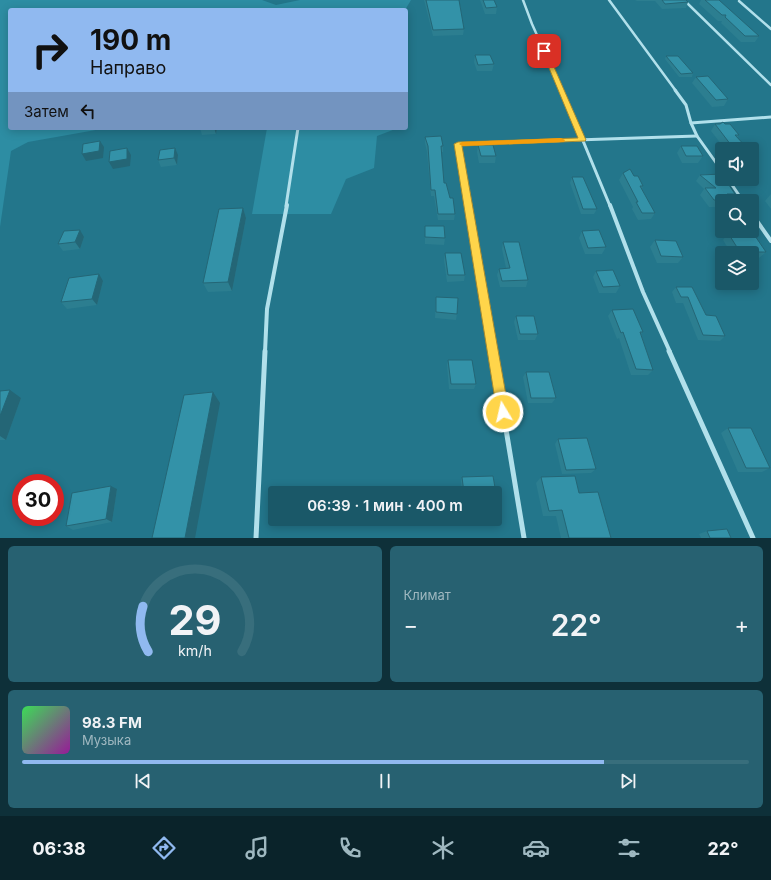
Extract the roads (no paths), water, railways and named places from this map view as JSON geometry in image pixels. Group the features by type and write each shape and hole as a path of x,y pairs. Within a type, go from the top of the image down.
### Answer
{"street":[{"path":"523,0 616,220 643,292 753,538"},
{"path":"609,0 686,105 690,123 697,136 715,161"},
{"path":"684,0 771,85"},
{"path":"739,1 771,29"},
{"path":"690,123 771,117"},
{"path":"256,538 267,309 290,187 298,130"},
{"path":"524,538 458,144 697,136"},
{"path":"759,224 771,241"}]}
